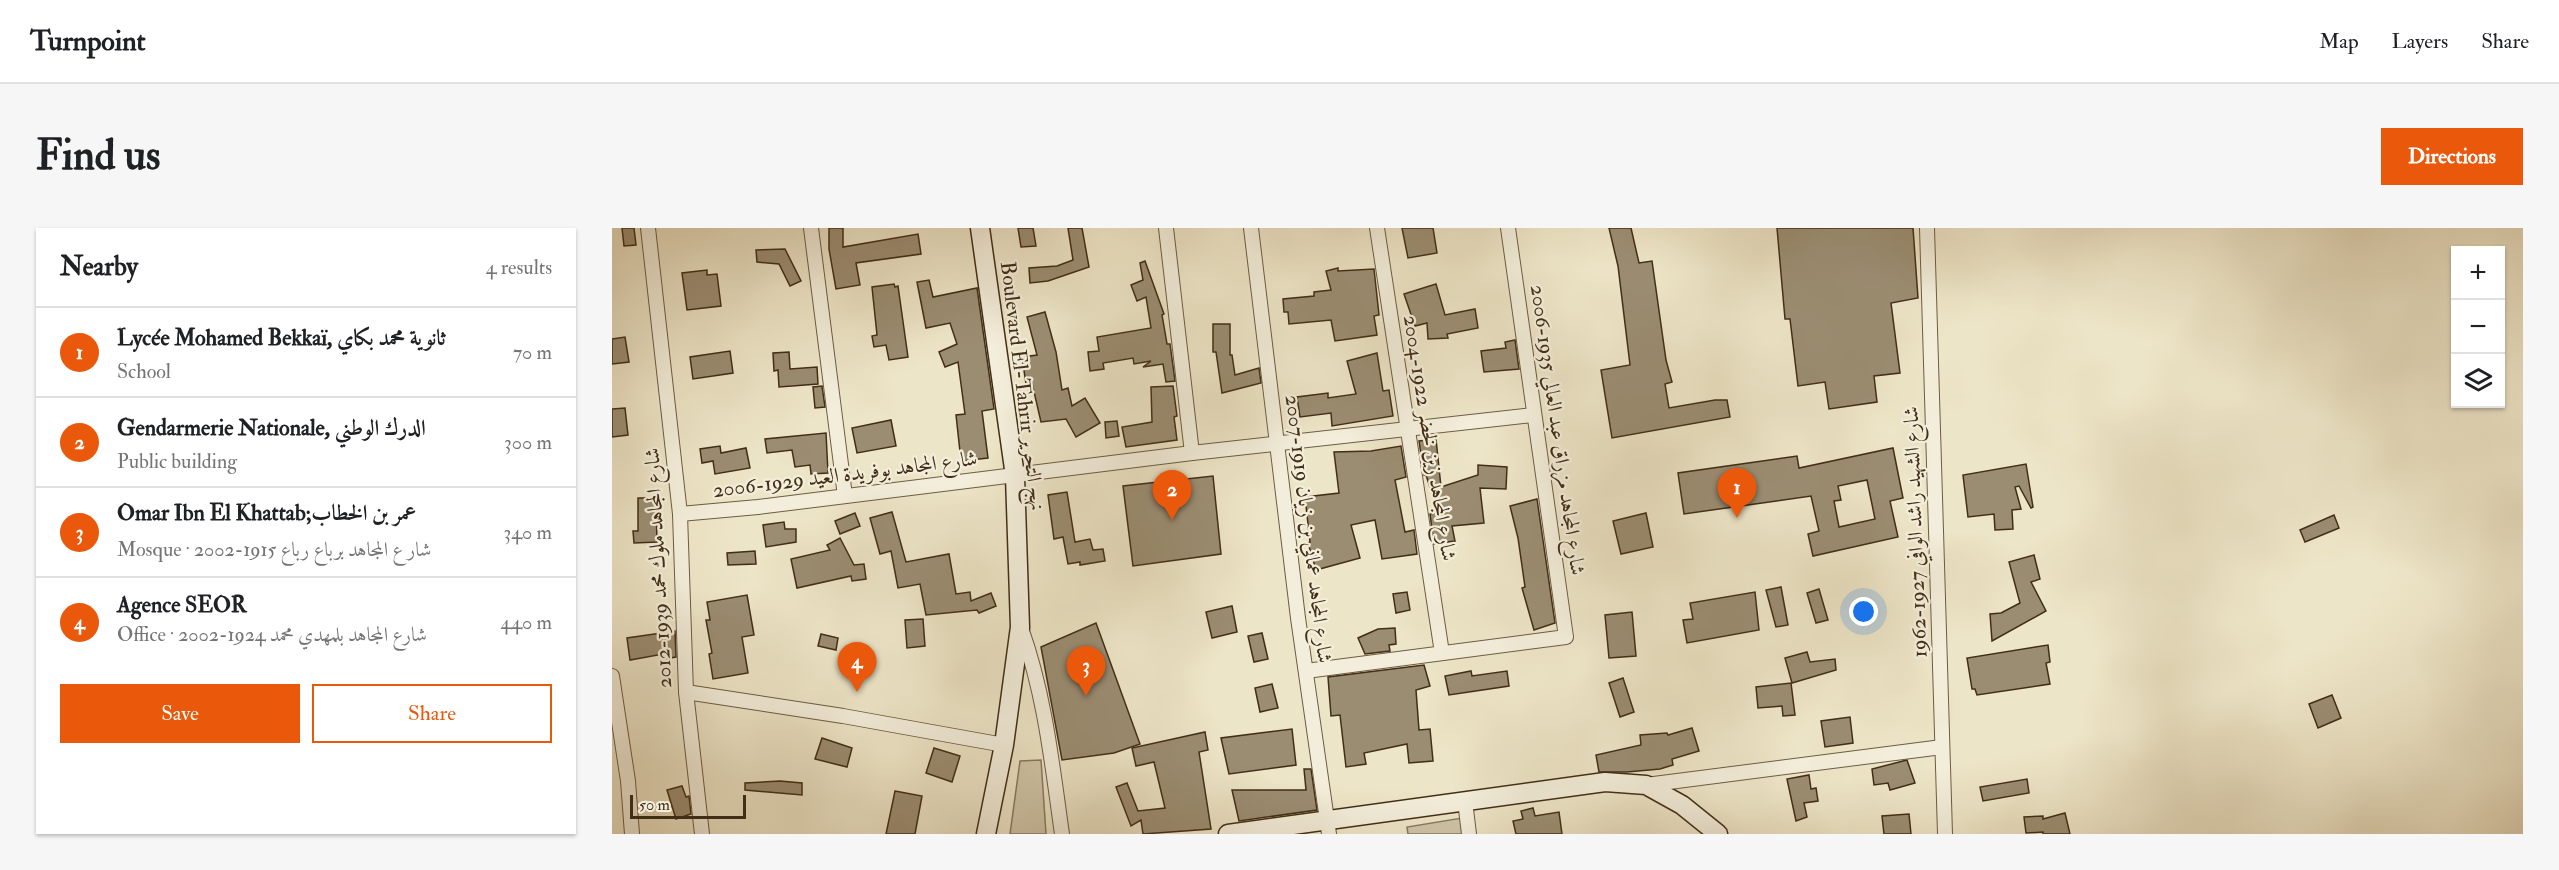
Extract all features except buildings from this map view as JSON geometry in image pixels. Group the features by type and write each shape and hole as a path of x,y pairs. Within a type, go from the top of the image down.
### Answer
{"main road":[{"name":"Boulevard El-Tahrir نهج التحرير","path":"980,228 1015,476 1020,627 1004,745 986,834"},
{"path":"1228,834 1328,827 1465,801 1605,782 1646,785 1682,805 1718,834"}],"street":[{"name":"شارع المجاهد ملوك محمد 1939-2012","path":"648,228 680,514 686,692 702,834"},
{"path":"811,228 845,496"},
{"path":"1166,228 1192,453"},
{"name":"شارع المجاهد عماني بن زيان 1919-2007","path":"1251,228 1306,671 1328,827"},
{"name":"شارع المجاهد زين لخضر 1922-2004","path":"1377,228 1442,653"},
{"name":"شارع المجاهد مزراق عبد العالي 1935-2006","path":"1442,653 1566,637 1508,228"},
{"name":"شارع الشهيد راشد الوافي 1927-1962","path":"1927,228 1945,834"},
{"name":"شارع المجاهد بوفريدة العيد 1929-2006","path":"680,514 758,507 1192,453 1533,415"},
{"path":"1020,627 1034,665 1045,712 1062,834"},
{"path":"1306,671 1442,653"},
{"path":"612,676 628,780 632,834"},
{"path":"686,692 843,716 1004,745"},
{"path":"1646,785 1942,747"},
{"path":"1465,801 1469,834"}],"shaded area":[{"path":"1041,760 1046,834 1010,834 1020,761"},
{"path":"1462,818 1464,834 1408,834 1407,827"}],"place":[{"name":"Lycée Mohamed Bekkaï, ثانوية محمد بكاي","path":"1737,518"},
{"name":"Gendarmerie Nationale, الدرك الوطني","path":"1172,520"},
{"name":"Agence SEOR","path":"857,692"},
{"name":"Omar Ibn El Khattab;عمر بن الخطاب","path":"1086,696"}]}
